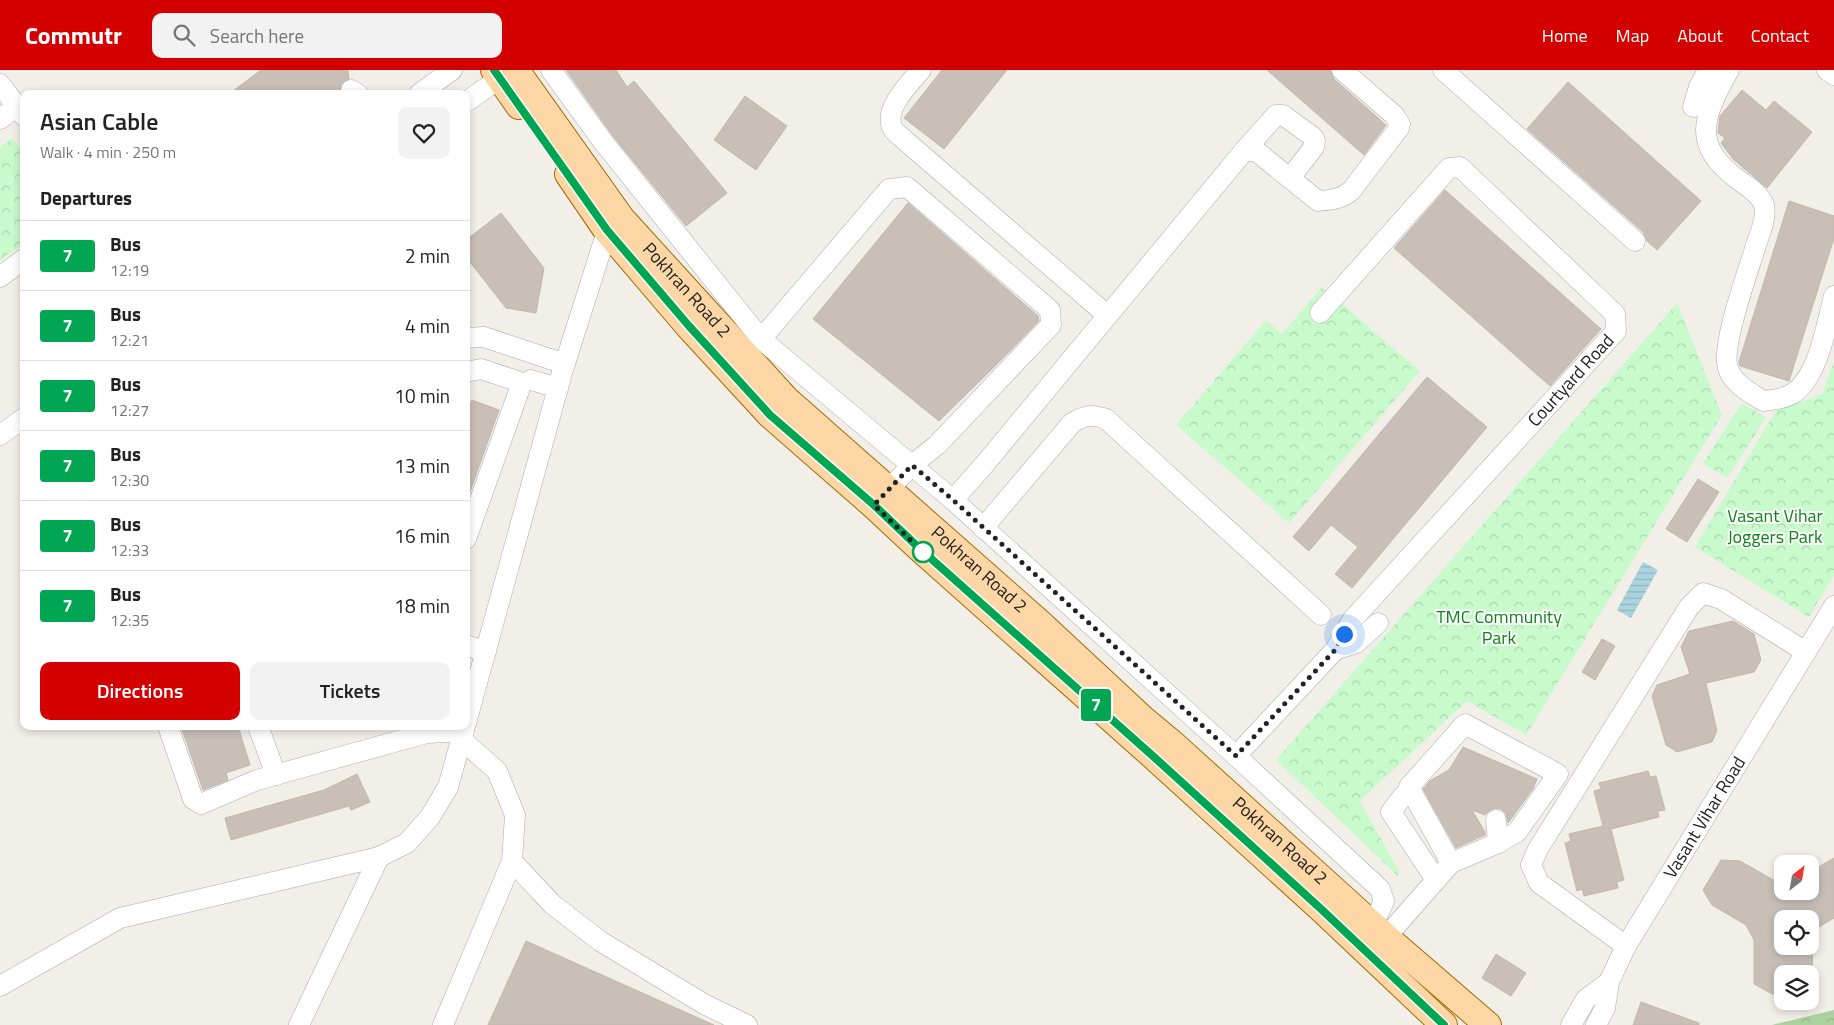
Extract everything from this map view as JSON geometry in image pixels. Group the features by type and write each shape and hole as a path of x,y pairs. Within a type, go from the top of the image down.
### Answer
{"main road":[{"name":"Pokhran Road 2","path":"503,73 615,225 881,497 1041,624 1143,719 1172,743 1379,931 1488,1025"},
{"name":"Pokhran Road 2","path":"881,497 918,547 1154,757 1320,908 1444,1025"}],"street":[{"path":"424,90 452,70"},
{"path":"551,70 604,143 761,338 953,500 1380,889 1384,901 1379,931"},
{"path":"921,70 893,107 890,118 892,128 901,138 1108,315"},
{"path":"1244,152 1256,151 1310,197 1318,201 1345,196 1351,191 1399,128 1400,124 1394,115 1342,70"},
{"path":"1443,70 1635,241"},
{"path":"1693,107 1708,70"},
{"path":"1729,70 1706,121 1708,148 1721,166 1756,193 1764,206 1762,228 1729,337 1726,358 1728,370 1739,384 1762,401 1777,400 1791,394 1802,386 1816,363 1834,296"},
{"path":"1827,70 1834,75"},
{"path":"470,99 503,73"},
{"path":"0,84 20,111 0,119"},
{"path":"953,500 984,466 1276,115 1283,115 1313,137 1315,141 1314,147 1290,178"},
{"name":"Courtyard Road","path":"1236,756 1335,650 1353,619 1616,330 1615,314 1460,167 1449,168 1320,313"},
{"path":"761,338 888,189 907,187 1050,310 1051,325 937,445 912,465 881,497"},
{"path":"470,708 562,375 615,225"},
{"path":"0,277 20,262"},
{"path":"470,338 484,337 562,375"},
{"path":"470,346 484,348 562,375"},
{"path":"470,371 481,368 505,376 517,381 520,388 470,528"},
{"path":"531,380 562,375"},
{"path":"983,528 1072,423 1082,417 1094,415 1106,419 1321,615"},
{"path":"0,435 20,421"},
{"path":"1626,946 1539,883 1531,865 1538,848 1689,607 1703,593 1721,599 1806,652"},
{"name":"Vasant Vihar Road","path":"1571,1025 1586,999 1609,982 1626,946 1834,606"},
{"path":"1335,650 1356,643 1378,623"},
{"path":"470,646 486,652"},
{"path":"1379,931 1407,914 1451,863 1498,843 1517,832 1558,774 1465,724 1409,787 1451,863"},
{"path":"169,730 194,799 201,804 257,780 443,730"},
{"path":"259,730 276,775"},
{"path":"0,986 120,918 380,857 407,842 430,817 448,787 464,730"},
{"path":"443,1025 512,862 515,815 497,771 468,730"},
{"path":"1403,796 1391,812 1436,880"},
{"path":"1496,820 1498,843"},
{"path":"299,1025 380,857"},
{"path":"512,862 552,904 600,941 704,1004 747,1025"},
{"path":"1596,1025 1605,1008 1609,982"}],"green space":[{"path":"12,138 20,148 20,246 0,260 0,147"},
{"path":"1322,287 1420,371 1289,523 1176,425 1266,320 1282,334"},
{"name":"TMC Community Park","path":"1677,303 1722,415 1526,735 1467,701 1360,801 1400,873 1398,876 1276,760"},
{"name":"Vasant Vihar Joggers Park","path":"1834,362 1834,575 1809,617 1695,547 1776,411 1822,394"},
{"path":"1742,403 1766,418 1727,478 1703,463"},
{"path":"1834,1010 1834,1025 1772,1025"}],"water":[{"path":"1643,562 1658,570 1631,618 1617,610"}],"building":[{"path":"261,70 348,70 349,79 341,84 340,90 234,90"},
{"path":"566,70 616,70 627,87 634,81 727,193 686,226 613,136"},
{"path":"942,70 1007,70 944,149 904,118"},
{"path":"1267,70 1330,70 1334,79 1386,125 1364,155"},
{"path":"1568,82 1701,201 1657,250 1647,241 1643,232 1527,129"},
{"path":"1742,90 1766,110 1774,101 1812,132 1767,188 1733,159 1721,143 1725,138 1718,133 1720,116"},
{"path":"745,96 787,126 756,170 714,140"},
{"path":"1445,190 1601,329 1550,386 1394,248"},
{"path":"1789,201 1834,216 1834,238 1789,381 1740,366 1739,362"},
{"path":"908,203 1038,316 1039,321 939,421 813,319"},
{"path":"501,213 544,268 536,313 506,308 470,262 470,237"},
{"path":"1427,377 1487,427 1352,588 1335,574 1358,547 1331,525 1309,551 1293,537"},
{"path":"472,400 499,410 470,492 470,405"},
{"path":"1698,479 1719,492 1687,542 1666,529"},
{"path":"1733,621 1754,634 1761,660 1754,672 1706,683 1717,731 1712,742 1677,752 1666,745 1652,696 1657,685 1690,674 1681,647 1689,631"},
{"path":"1602,639 1615,646 1595,680 1582,672"},
{"path":"182,730 239,730 250,765 226,773 228,780 203,790"},
{"path":"1463,747 1537,779 1533,789 1508,823 1506,814 1501,809 1495,808 1485,815 1472,810 1485,835 1456,848 1423,789 1431,780 1449,770"},
{"path":"1648,771 1650,777 1656,776 1665,810 1658,811 1659,817 1611,829 1624,880 1617,882 1618,888 1584,896 1582,889 1577,891 1565,843 1571,841 1569,834 1603,826 1594,791 1601,789 1599,783"},
{"path":"357,774 370,802 351,810 349,806 231,840 225,818 324,790"},
{"path":"1834,858 1834,918 1819,927 1819,910 1774,910 1774,955 1813,955 1812,965 1774,965 1774,994 1754,984 1754,940 1746,925 1712,905 1703,890 1721,860 1740,861 1774,880 1774,900 1819,900 1819,867"},
{"path":"526,941 714,1025 488,1025"},
{"path":"1496,954 1526,973 1511,996 1482,978"},
{"path":"1641,1002 1699,1023 1699,1025 1633,1025"}],"bus line":[{"name":"7","path":"494,70 607,230 689,326 770,415 874,505 918,547 1154,757 1320,908 1444,1025"}],"route":[{"path":"923,552 874,505 912,465 1236,756 1335,650 1344,634"}]}
